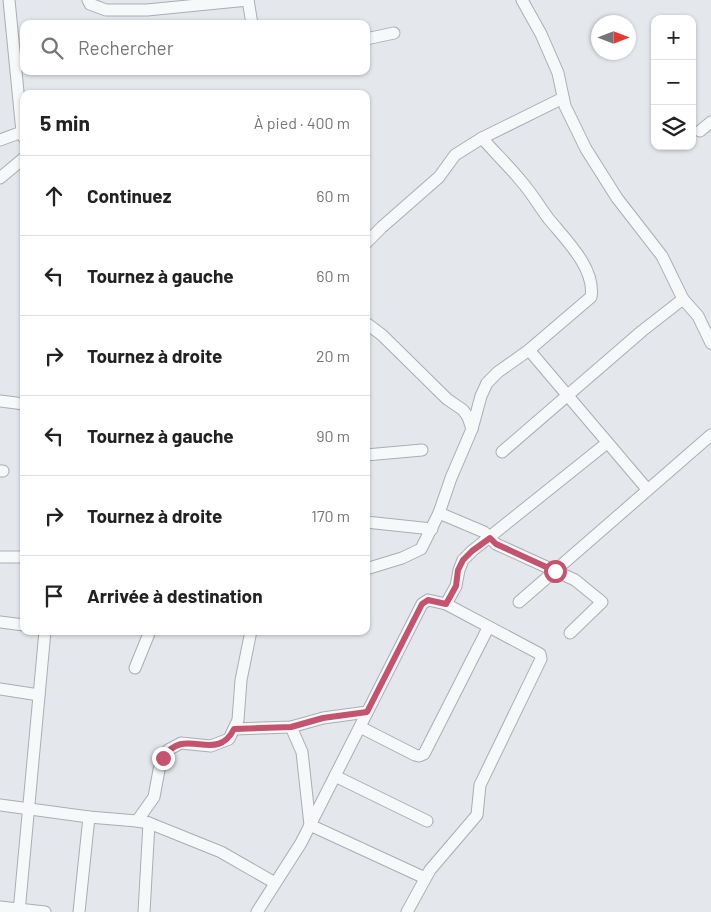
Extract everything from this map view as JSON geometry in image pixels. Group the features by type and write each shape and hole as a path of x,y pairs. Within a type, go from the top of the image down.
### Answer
{"street":[{"path":"9,0 20,106"},
{"path":"88,0 90,4 106,10 147,10 248,0 251,20"},
{"path":"522,0 558,73 565,106 586,149 617,198 662,256 683,299 706,324 711,343"},
{"path":"370,38 394,33"},
{"path":"370,239 439,177 455,155 482,138 563,98"},
{"path":"700,132 711,122"},
{"path":"0,140 20,136"},
{"path":"370,568 422,549 440,513 450,478 472,428 481,396 487,383 591,297 592,292 589,281 576,251 547,217 520,179 501,161 482,138"},
{"path":"0,178 20,161"},
{"path":"502,452 642,331 683,299"},
{"path":"370,326 382,335 447,400 463,410 472,428"},
{"path":"529,350 647,489"},
{"path":"0,401 20,404"},
{"path":"518,602 711,435"},
{"path":"446,604 456,586 458,570 463,560 472,551 607,443"},
{"path":"370,456 422,450"},
{"path":"440,513 484,532 496,544 575,580 602,602 570,633"},
{"path":"370,522 432,529"},
{"path":"0,557 20,557"},
{"path":"256,912 301,843 422,604 428,600 446,604 540,654 541,659 480,785 477,815 430,870 407,912"},
{"path":"0,622 20,624"},
{"path":"360,726 414,755 424,754 488,628"},
{"path":"19,910 45,635"},
{"path":"135,668 149,635"},
{"path":"137,821 154,797 159,770 168,750 181,743 210,746 229,739 238,720 241,680 250,635"},
{"path":"0,689 39,695"},
{"path":"234,729 291,727 323,718 367,712"},
{"path":"291,727 302,752 310,825"},
{"path":"335,776 427,821"},
{"path":"0,805 149,823 221,852 275,883"},
{"path":"79,912 90,817"},
{"path":"144,912 149,823"},
{"path":"310,825 425,878"},
{"path":"0,906 44,912"}],"route":[{"path":"163,758 168,750 181,743 196,743 210,746 220,743 229,739 234,729 291,727 323,718 367,712 422,604 428,600 446,604 456,586 458,570 463,560 490,538 496,544 555,571"}]}
